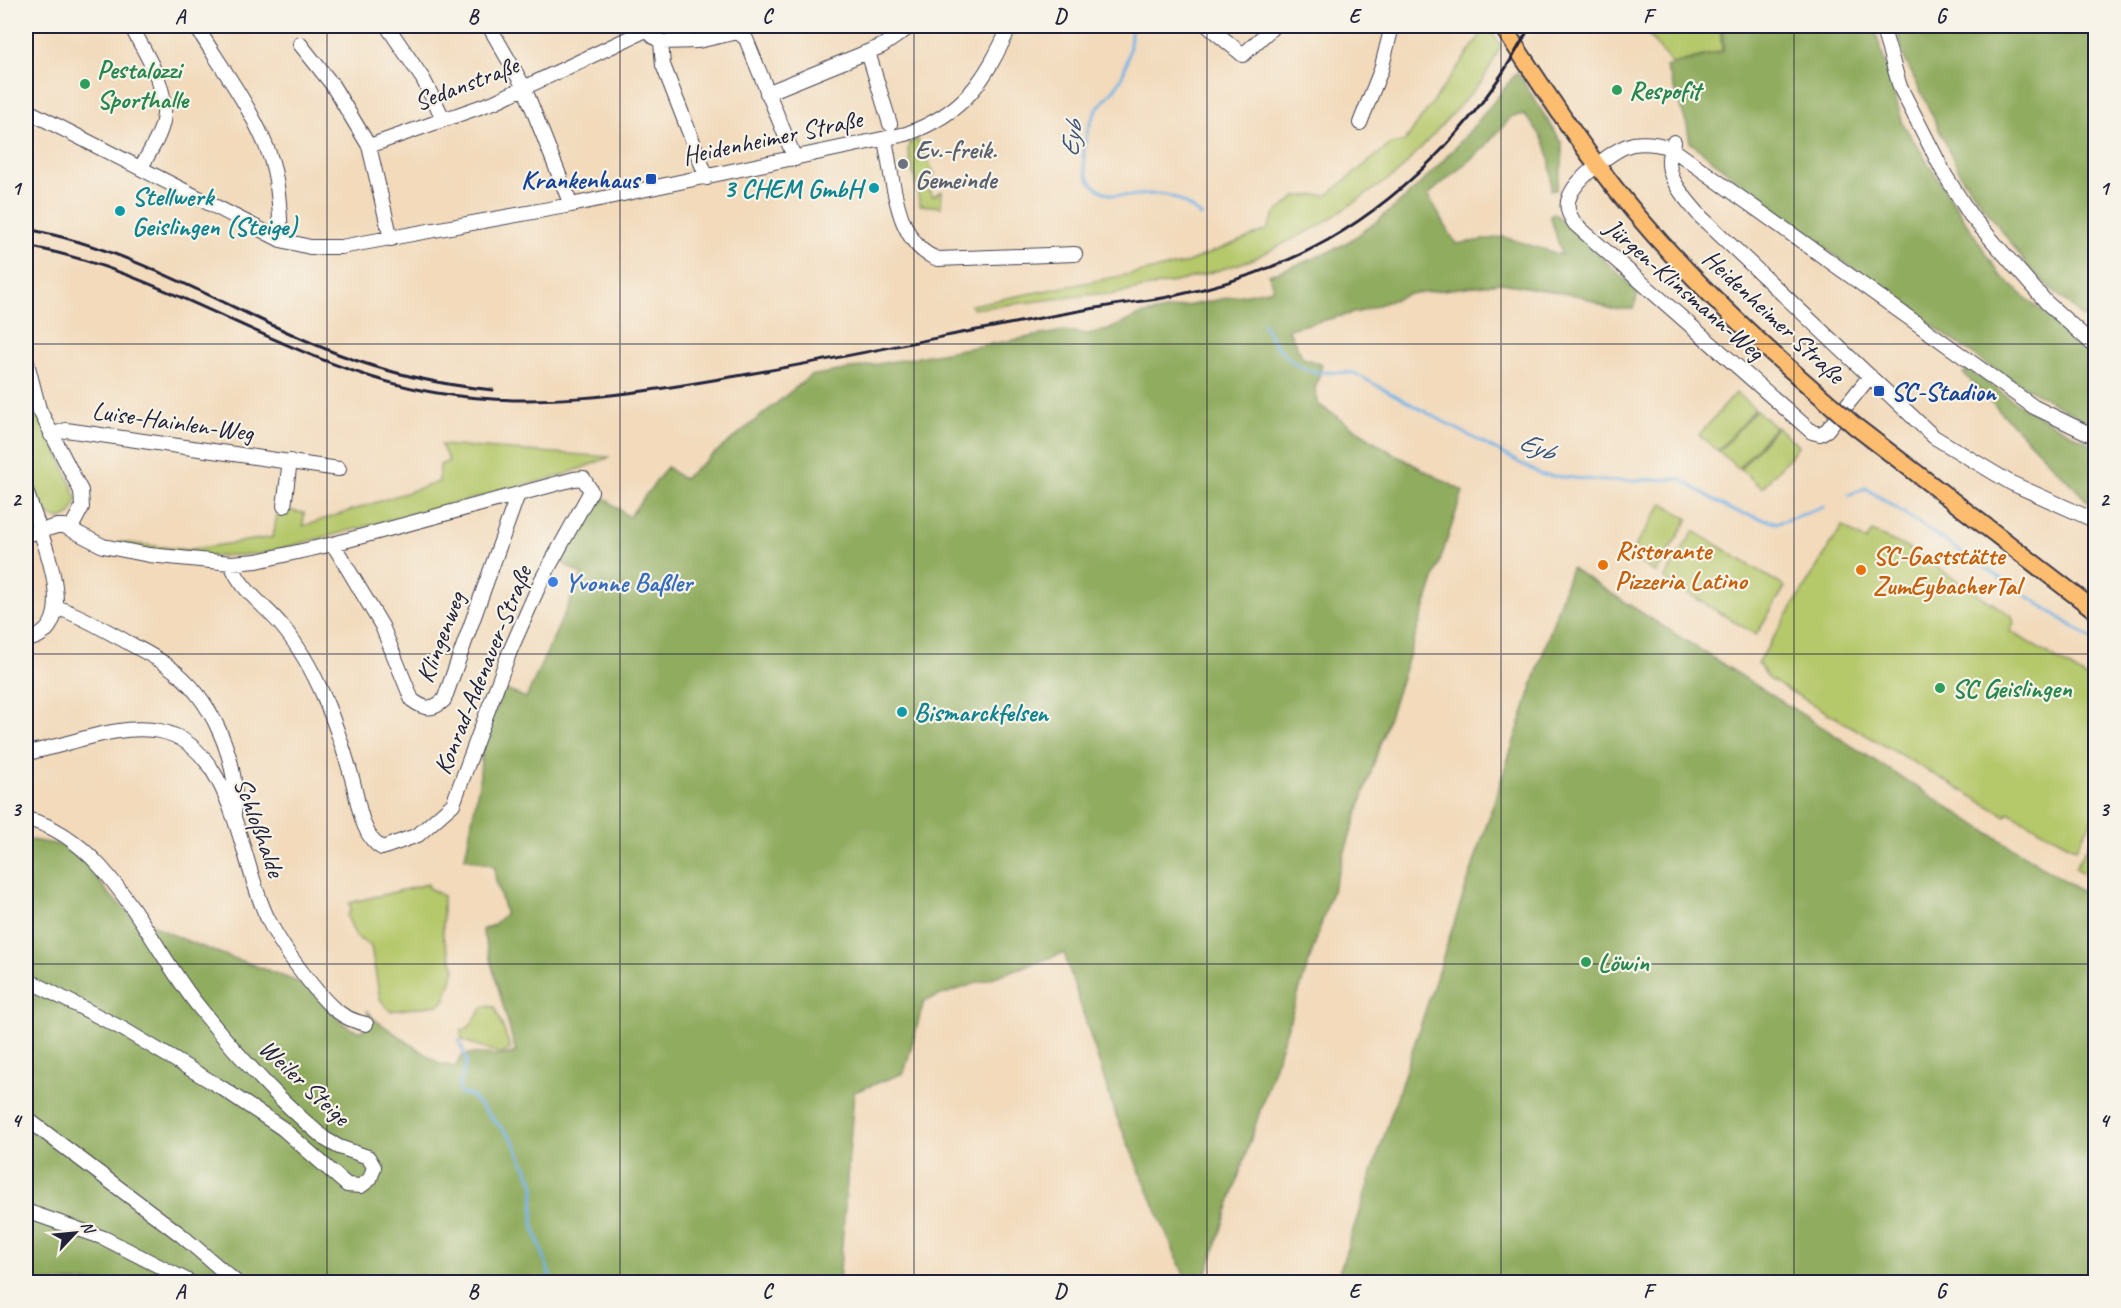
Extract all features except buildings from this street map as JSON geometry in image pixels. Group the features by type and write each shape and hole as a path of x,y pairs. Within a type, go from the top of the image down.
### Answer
{"main road":[{"name":"Heidenheimer Straße","path":"1502,26 1597,165 1711,297 1855,426 2096,611"}],"street":[{"path":"131,26 159,84 164,106 162,127 141,167"},
{"path":"196,26 262,138 272,164 278,194 281,240"},
{"path":"387,26 423,79 443,118"},
{"path":"489,26 524,87 571,205"},
{"path":"767,93 890,42 911,26"},
{"name":"Heidenheimer Straße","path":"26,110 281,240 310,247 341,247 571,205 795,159 885,140 925,127 966,99 993,62 1010,26"},
{"path":"1208,26 1243,55 1274,26"},
{"path":"1360,123 1381,70 1392,26"},
{"path":"1882,26 1900,87 1946,175 1971,216 2046,302 2096,347"},
{"path":"643,28 661,42 698,41 738,32 746,39 795,159"},
{"name":"Sedanstraße","path":"369,146 443,118 494,102 643,28"},
{"path":"661,42 663,65 707,177"},
{"path":"300,44 331,83 369,146 391,239"},
{"path":"868,52 890,124"},
{"path":"885,140 898,208 906,228 925,255 938,259 1075,254"},
{"path":"1597,165 1632,145 1673,144 2034,407 2096,437"},
{"name":"Heidenheimer Straße","path":"1673,144 1667,162 1670,175 1701,217 1934,437 1983,468 2096,521"},
{"name":"Jürgen-Klinsmann-Weg","path":"1597,165 1574,189 1568,199 1568,213 1575,224 1812,432 1820,434 1834,423 1870,376"},
{"path":"26,359 39,409 81,492 82,507 71,528 57,526 32,533"},
{"name":"Luise-Hainlen-Weg","path":"51,435 66,430 339,469"},
{"path":"284,506 290,461"},
{"name":"Konrad-Adenauer-Straße","path":"71,528 90,541 103,546 180,560 231,563 257,561 333,544 574,479 583,478 591,490 541,581 514,641 453,804 418,836 382,848 374,844 365,824 341,741 298,649 282,626 235,577 231,563"},
{"path":"26,490 32,533 53,578 58,608 49,627 42,634 26,640"},
{"name":"Klingenweg","path":"333,544 382,626 412,700 422,707 433,708 444,700 518,494"},
{"path":"58,608 77,614 168,666 199,695 217,726 227,754 234,785 234,817"},
{"name":"Schloßhalde","path":"26,753 120,731 146,729 163,731 189,743 214,772 234,817 266,916 280,940 323,998 349,1021 366,1024"},
{"name":"Weiler Steige","path":"26,819 59,832 90,858 125,899 177,978 226,1040 270,1087 325,1139 339,1147 368,1157 374,1167 370,1179 361,1186 345,1184 288,1133 222,1088 138,1038 26,979"},
{"path":"26,1118 181,1234 236,1282"},
{"path":"26,1211 104,1238 190,1282"}],"green space":[{"path":"1487,26 1501,46 1483,80 1398,173 1319,226 1251,260 1184,280 1110,295 1097,294 972,309 971,305 1183,264 1267,230 1275,214 1297,196 1327,195 1391,144 1405,141"},
{"path":"1641,26 1720,26 1722,51 1672,64"},
{"path":"1722,26 1874,26 1903,124 2000,275 2095,358 2095,426 1995,370 1805,234 1690,142 1687,125 1666,67 1723,51"},
{"path":"1897,26 2095,26 2095,328 2030,269 1962,177 1902,53"},
{"path":"1517,72 1562,143 1562,165 1556,190 1551,190 1551,168 1547,149 1532,123 1524,115 1512,116 1484,148 1428,195 1456,244 1504,237 1562,255 1550,215 1554,213 1638,292 1634,309 1610,309 1581,296 1501,283 1409,294 1362,311 1288,329 1303,358 1322,365 1315,389 1319,405 1392,453 1463,491 1204,1282 1187,1282 1115,1113 1064,953 924,1001 904,1073 854,1092 839,1282 26,1282 26,839 70,849 81,858 116,901 144,920 188,941 304,985 334,1015 352,1029 360,1031 367,1027 369,1017 367,1010 374,1019 440,1064 455,1067 463,1055 502,1055 516,1052 482,930 495,924 505,914 495,878 495,866 465,858 479,784 483,737 504,689 526,698 582,575 561,562 601,495 629,517 667,467 683,479 810,376 1064,331 1087,334 1108,330 1140,315 1273,289 1269,275 1337,248 1395,207 1460,142"},
{"path":"918,140 935,175 925,180 933,196 942,191 941,207 920,205 908,149 910,142"},
{"path":"1968,370 2032,413 2095,446 2095,509 1963,373"},
{"path":"26,376 77,499 71,514 61,519 49,516 37,502 26,469"},
{"path":"1736,393 1755,409 1718,451 1699,435"},
{"path":"1756,410 1775,427 1738,469 1719,451"},
{"path":"1777,427 1799,446 1762,488 1740,469"},
{"path":"441,445 610,457 561,476 259,554 199,557 119,545 120,542 187,550 273,537 278,509 304,513 303,526 439,482 440,465 449,461"},
{"path":"1663,503 1688,519 1656,573 1629,556"},
{"name":"SC Geislingen","path":"1842,526 1866,541 1872,532 1904,546 2012,616 2014,624 2010,631 2095,683 2095,815 2076,849 2008,812 2006,816 1769,679 1758,663"},
{"path":"1694,531 1785,587 1756,635 1664,579"},
{"path":"1571,568 2095,900 2095,1282 1336,1282"},
{"path":"2095,834 2095,882 2075,868"},
{"path":"428,884 429,888 443,896 443,937 455,969 444,1001 439,1005 390,1011 380,999 371,946 356,937 347,916 351,909 349,903"},
{"path":"484,1006 495,1007 511,1049 501,1054 462,1040 461,1031 469,1027"}],"waterway":[{"name":"Eyb","path":"1131,26 1131,40 1124,71 1116,88 1097,109 1088,130 1084,151 1086,171 1089,179 1103,192 1121,196 1157,194 1171,196 1201,216"},
{"name":"Eyb","path":"1263,323 1275,344 1290,360 1302,368 1316,372 1354,373 1542,475 1606,481 1680,479 1731,510 1778,523 1823,507"},
{"name":"Eyb","path":"1849,495 1866,488 2096,642"},
{"path":"459,1040 467,1061 459,1087 460,1094 470,1095 513,1140 534,1184 533,1224 552,1282"}],"railway":[{"path":"26,246 79,259 131,276 281,342 383,381 437,393 509,400 581,398 653,390 784,368 1071,312 1165,298 1213,286 1272,267 1328,240 1389,198 1417,174 1469,119 1512,58 1530,26"},
{"path":"26,229 67,238 107,251 185,284 299,338 357,361 414,377 493,390"}],"place":[{"name":"Pestalozzi Sporthalle","path":"85,84"},
{"name":"Respofit","path":"1617,90"},
{"name":"Ev.-freik. Gemeinde","path":"903,164"},
{"name":"Krankenhaus","path":"651,179"},
{"name":"3 CHEM GmbH","path":"874,188"},
{"name":"Stellwerk Geislingen (Steige)","path":"120,211"},
{"name":"SC-Stadion","path":"1879,391"},
{"name":"Ristorante Pizzeria Latino","path":"1603,565"},
{"name":"SC-Gaststätte ZumEybacherTal","path":"1861,570"},
{"name":"Yvonne Baßler","path":"553,582"},
{"name":"SC Geislingen","path":"1940,688"},
{"name":"Bismarckfelsen","path":"902,712"},
{"name":"Löwin","path":"1586,962"}]}
